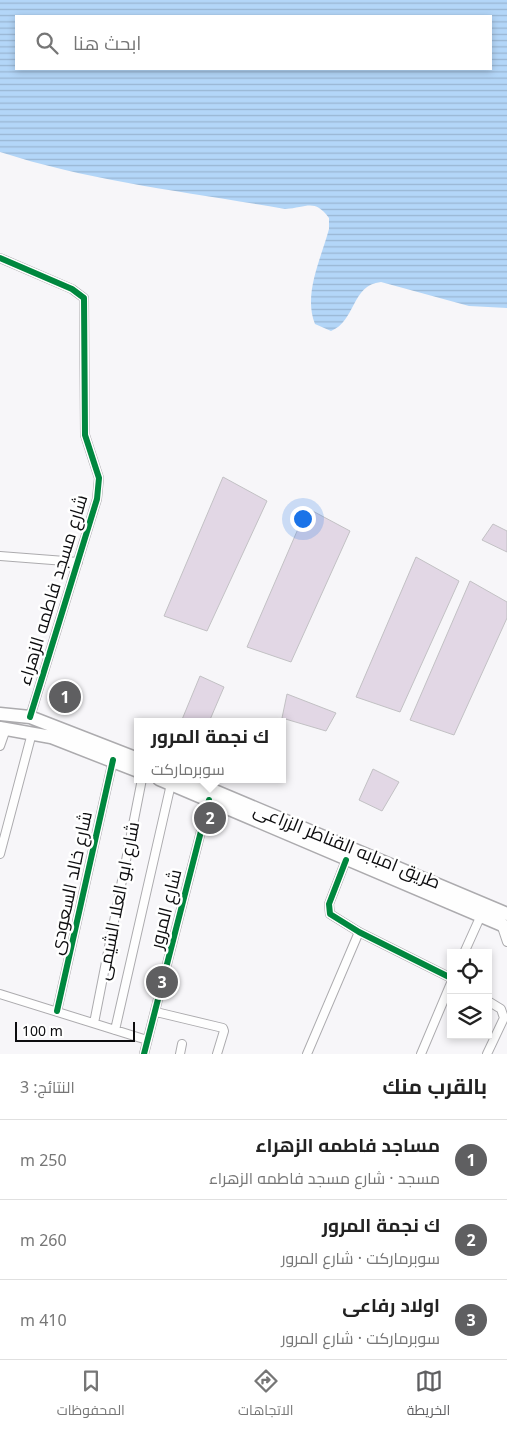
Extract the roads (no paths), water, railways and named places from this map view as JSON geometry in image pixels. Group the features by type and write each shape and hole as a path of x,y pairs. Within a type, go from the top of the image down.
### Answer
{"main road":[{"path":"0,714 30,717 134,757"},
{"path":"3,728 32,732 80,747 134,768"},
{"name":"طريق امبابه القناطر الزراعى","path":"167,783 209,800 259,816 484,910 505,921"},
{"name":"طريق امبابه القناطر الزراعى","path":"194,783 346,860 484,910"}],"street":[{"name":"شارع مسجد فاطمه الزهراء","path":"0,258 82,294 86,311 85,435 100,484 30,717"},
{"path":"0,556 78,562"},
{"path":"0,746 3,728"},
{"path":"0,854 32,732"},
{"name":"شارع خالد السعودى","path":"58,1011 113,760"},
{"name":"شارع ابو العلا الشيمى","path":"94,1023 141,783"},
{"path":"115,1030 165,783"},
{"name":"شارع المرور","path":"144,1054 209,800"},
{"path":"346,860 329,909 333,916 359,932 447,976"},
{"path":"466,949 484,910"},
{"path":"505,921 507,942"},
{"path":"307,1054 359,932"},
{"path":"421,1054 447,992"},
{"path":"0,994 147,1040"},
{"path":"487,1054 504,1018 501,1009 492,1003"},
{"path":"156,1012 224,1028 217,1054"},
{"path":"180,1054 182,1044"}],"water":[{"path":"0,0 507,0 507,308 469,306 381,282 371,285 364,290 345,320 331,331 315,324 312,313 311,301 314,276 329,229 329,218 319,208 310,206 285,209 106,179 0,152"}],"place":[{"name":"مساجد فاطمه الزهراء","path":"65,697"},
{"name":"ك نجمة المرور","path":"210,818"},
{"name":"اولاد رفاعى","path":"162,982"}]}
